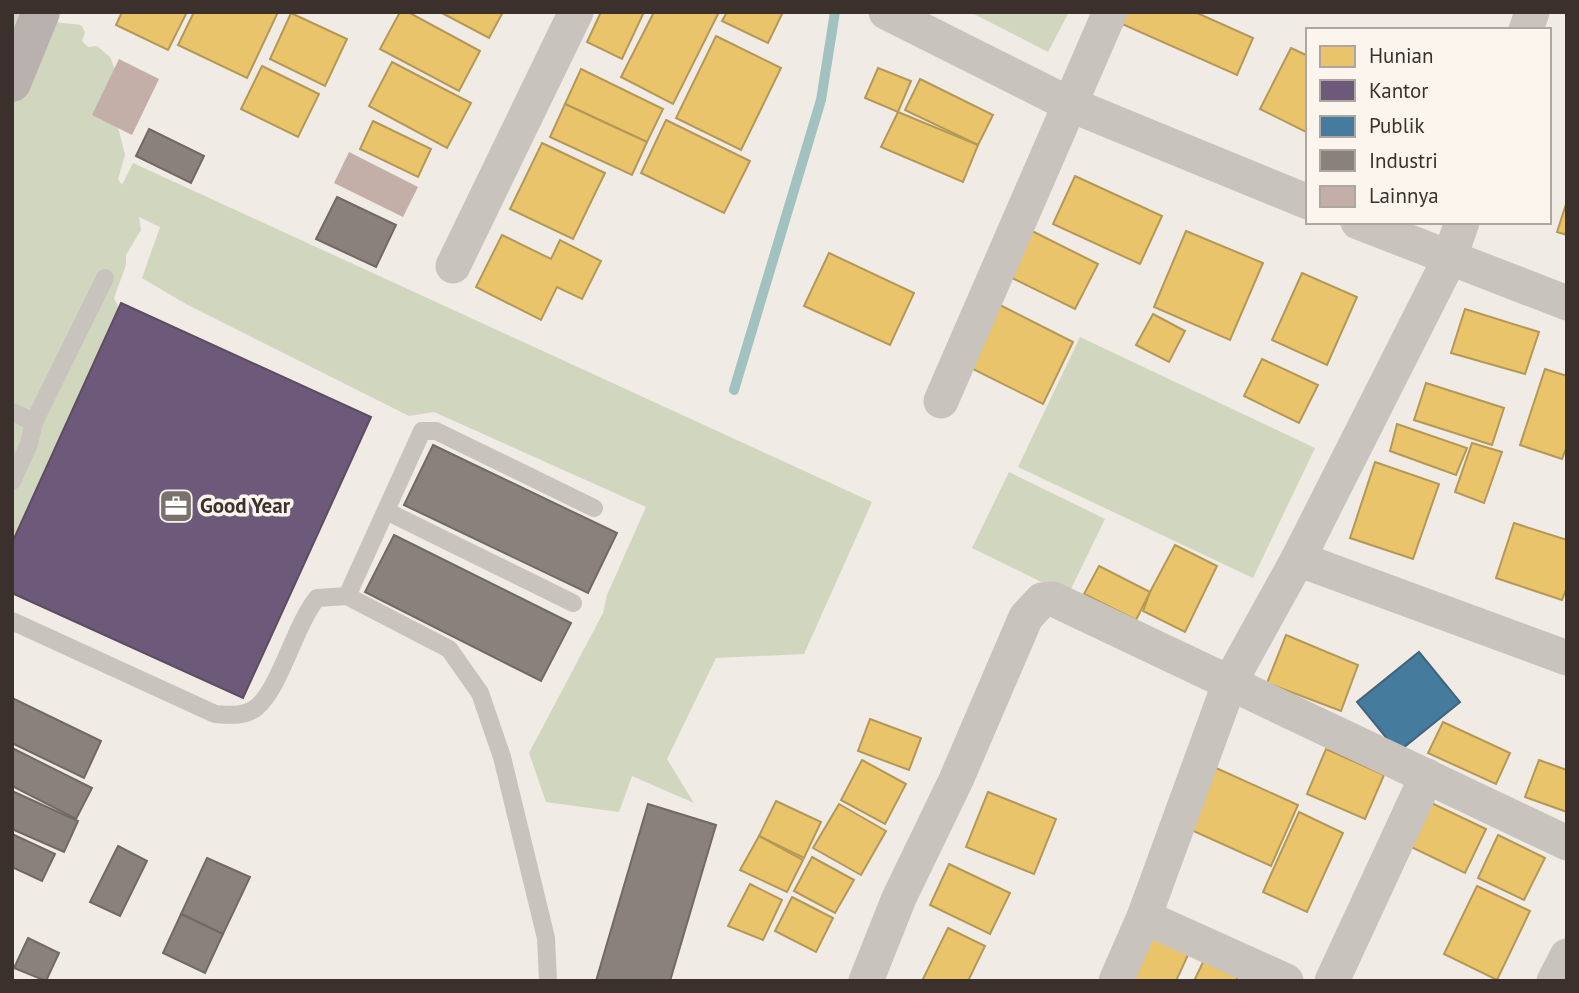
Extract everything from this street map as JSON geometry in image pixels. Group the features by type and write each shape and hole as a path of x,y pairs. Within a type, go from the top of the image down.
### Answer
{"main road":[{"path":"15,69 41,12"}],"street":[{"path":"453,266 576,12"},
{"path":"941,401 1110,12"},
{"path":"891,15 1069,104 1306,201"},
{"path":"1363,224 1449,260 1567,303"},
{"path":"1116,981 1144,917 1230,682 1298,559 1449,260 1461,224"},
{"path":"1298,559 1567,659"},
{"path":"866,981 899,898 956,780 1026,617 1036,604 1053,599 1567,843"},
{"path":"1332,981 1427,776"},
{"path":"1144,917 1286,981"},
{"path":"1554,981 1567,956"}],"lane":[{"path":"12,481 29,444 34,422 104,278"},
{"path":"12,412 34,422"},
{"path":"347,596 388,512 422,430 436,431 594,508"},
{"path":"388,512 573,603"},
{"path":"12,621 215,714 240,715 257,707 272,686 303,615 317,598 347,596 449,649 480,693 502,757 546,938 548,981"}],"green space":[{"path":"12,12 54,12 55,22 81,25 85,32 82,41 88,47 97,46 110,57 117,74 118,127 125,155 118,179 122,185 133,163 872,502 804,654 716,658 667,759 694,803 632,776 619,812 546,802 529,753 603,613 607,595 646,507 434,412 409,416 186,304 142,278 160,227 139,217 141,230 126,255 126,265 114,298 122,315 12,567"},
{"path":"970,12 1069,12 1048,52"},
{"path":"1080,337 1315,448 1253,578 1018,467"},
{"path":"1009,472 1105,519 1068,595 972,548"}],"building: Hunian":[{"path":"122,12 187,12 168,50 116,25"},
{"path":"194,12 278,12 247,78 178,45"},
{"path":"400,12 408,12 480,51 459,91 380,49"},
{"path":"440,12 503,12 489,38"},
{"path":"601,12 644,12 622,59 587,42"},
{"path":"654,12 719,12 673,104 621,77"},
{"path":"727,12 783,12 768,43 722,21"},
{"path":"1127,12 1195,12 1253,38 1237,75 1122,24"},
{"path":"291,13 347,39 325,86 270,59"},
{"path":"716,36 781,68 741,150 676,118"},
{"path":"1291,48 1306,55 1306,132 1260,109"},
{"path":"392,62 471,103 447,148 369,106"},
{"path":"262,66 319,94 298,137 241,109"},
{"path":"878,68 911,81 898,112 865,98"},
{"path":"581,69 663,109 647,142 565,104"},
{"path":"920,79 993,115 978,145 905,110"},
{"path":"565,104 647,142 632,175 550,137"},
{"path":"898,112 978,145 963,182 881,147"},
{"path":"666,120 750,161 724,213 641,173"},
{"path":"373,121 431,149 418,177 360,149"},
{"path":"542,143 605,173 573,239 510,209"},
{"path":"1075,176 1162,216 1140,264 1053,224"},
{"path":"1567,201 1567,235 1557,232"},
{"path":"1032,231 1098,264 1075,309 1010,277"},
{"path":"1186,231 1263,263 1230,340 1154,307"},
{"path":"502,235 551,259 560,240 601,261 582,299 557,287 541,320 476,287"},
{"path":"829,253 914,293 890,345 804,306"},
{"path":"1302,273 1357,297 1327,365 1272,340"},
{"path":"994,302 1073,342 1043,404 963,364"},
{"path":"1465,309 1539,332 1525,374 1451,353"},
{"path":"1153,314 1185,331 1169,362 1136,345"},
{"path":"1262,359 1318,385 1299,423 1244,396"},
{"path":"1545,369 1567,376 1567,446 1562,459 1520,445"},
{"path":"1426,383 1504,408 1492,445 1414,420"},
{"path":"1397,424 1467,448 1456,475 1390,451"},
{"path":"1472,443 1502,452 1484,503 1455,492"},
{"path":"1375,462 1439,484 1413,559 1350,538"},
{"path":"1514,523 1567,540 1567,587 1562,600 1496,578"},
{"path":"1175,545 1217,566 1185,632 1143,611"},
{"path":"1099,566 1150,592 1136,620 1084,594"},
{"path":"1286,635 1358,665 1341,711 1267,683"},
{"path":"870,719 921,738 909,770 858,751"},
{"path":"1443,722 1510,753 1496,784 1428,753"},
{"path":"1326,749 1384,775 1365,819 1307,794"},
{"path":"862,760 906,784 885,824 841,800"},
{"path":"1539,760 1567,770 1567,812 1525,797"},
{"path":"1216,768 1298,805 1271,866 1189,829"},
{"path":"988,792 1056,819 1034,874 966,847"},
{"path":"1423,799 1486,829 1465,873 1403,843"},
{"path":"776,801 821,822 804,858 759,836"},
{"path":"839,804 886,831 861,875 813,848"},
{"path":"1299,812 1343,833 1307,912 1263,892"},
{"path":"1498,835 1545,858 1524,900 1478,878"},
{"path":"759,836 803,860 787,892 740,870"},
{"path":"812,857 854,880 835,913 794,891"},
{"path":"949,864 1010,893 990,934 930,905"},
{"path":"750,884 782,900 763,940 728,926"},
{"path":"1477,886 1530,911 1497,980 1444,954"},
{"path":"792,897 833,918 816,952 775,931"},
{"path":"1148,925 1193,944 1176,981 1123,981"},
{"path":"948,928 985,946 968,981 922,981"},
{"path":"1205,958 1242,967 1236,981 1194,981"}],"building: Kantor":[{"path":"121,303 371,417 243,698 12,593 12,543"}],"building: Publik":[{"path":"1419,652 1460,702 1398,752 1357,702"}],"building: Industri":[{"path":"149,129 204,156 191,183 136,156"},
{"path":"337,197 396,225 376,267 316,239"},
{"path":"433,445 617,533 588,593 404,505"},
{"path":"394,535 571,623 541,681 365,592"},
{"path":"12,698 101,741 84,778 12,743"},
{"path":"12,748 92,788 76,819 12,786"},
{"path":"12,791 78,821 64,852 12,829"},
{"path":"648,804 716,825 670,981 596,981"},
{"path":"12,834 55,854 42,881 12,867"},
{"path":"118,846 147,861 120,916 90,902"},
{"path":"207,858 250,877 223,934 181,914"},
{"path":"181,914 223,934 205,973 163,953"},
{"path":"28,938 59,953 46,981 14,968"}],"building: Lainnya":[{"path":"119,59 159,79 132,135 92,115"},
{"path":"349,152 418,187 403,217 334,183"}],"waterway":[{"path":"734,390 821,100 835,12"}],"place":[{"name":"Good Year","path":"176,506"}]}
